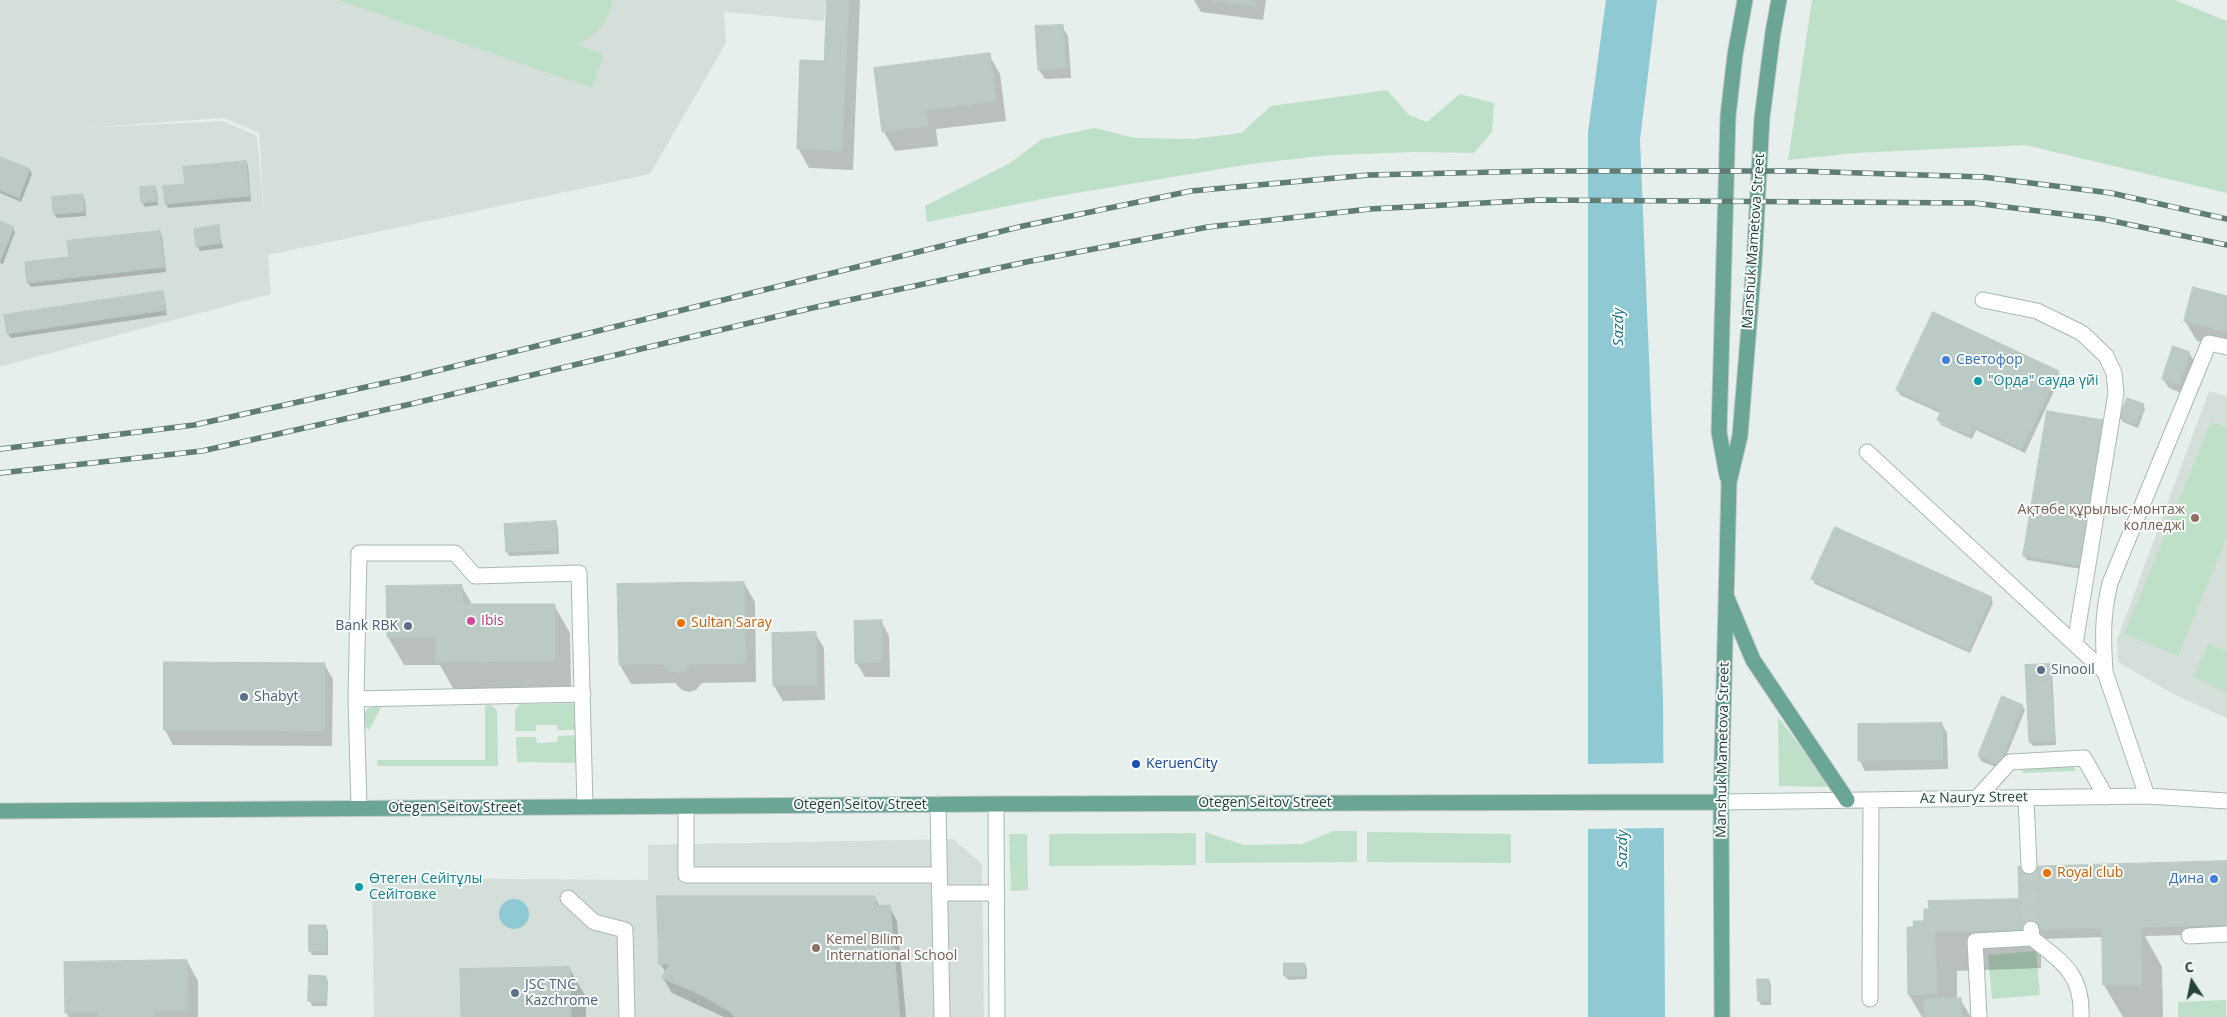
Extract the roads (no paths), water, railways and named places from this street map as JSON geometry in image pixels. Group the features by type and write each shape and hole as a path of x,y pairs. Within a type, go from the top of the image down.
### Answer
{"main road":[{"name":"Manshuk Mametova Street","path":"1722,1017 1721,802 1728,482 1719,432 1728,116 1735,54 1745,0"},
{"name":"Manshuk Mametova Street","path":"1728,482 1740,436 1754,264 1762,118 1779,0"},
{"path":"1725,594 1753,660 1847,800"},
{"name":"Otegen Seitov Street","path":"0,810 938,804 1721,802"}],"street":[{"path":"1983,300 2037,311 2082,332 2106,356 2114,373 2116,393 2075,644"},
{"path":"2147,796 2105,672 2102,629 2104,607 2110,583 2209,343 2227,347"},
{"path":"1867,452 2105,672"},
{"path":"359,808 356,699 359,553 455,552 476,576 579,572 585,807"},
{"path":"356,699 583,694"},
{"path":"1977,798 2010,762 2084,758 2106,797"},
{"name":"Az Nauryz Street","path":"1721,802 2147,796 2227,801"},
{"path":"2026,798 2028,866"},
{"path":"1870,999 1871,800"},
{"path":"938,804 942,1017"},
{"path":"996,804 997,1017"},
{"path":"686,806 686,875 939,875"},
{"path":"939,893 996,893"},
{"path":"568,898 594,922 625,930 627,1017"},
{"path":"1979,1017 1975,941 2032,934 2066,965 2076,980 2081,1001 2081,1017"},
{"path":"2189,936 2227,934"}],"water":[{"name":"Sazdy","path":"1606,0 1657,0 1640,140 1663,697 1665,1017 1588,1017 1588,132"},
{"path":"514,899 520,900 528,908 528,920 520,928 514,929 508,928 500,920 499,914 500,908 508,900"}],"tunnel":[{"path":"2029,866 2031,929"}],"railway":[{"path":"0,449 194,425 407,378 1023,226 1191,191 1369,175 1539,171 1799,171 1983,177 2111,193 2227,219"},
{"path":"0,473 202,451 411,404 812,308 1031,261 1208,227 1370,209 1539,200 1974,203 2103,219 2227,245"}],"place":[{"name":"Светофор","path":"1946,360"},
{"name":"\"Орда\" сауда үйі","path":"1978,381"},
{"name":"Ақтөбе құрылыс-монтаж колледжі","path":"2195,518"},
{"name":"Ibis","path":"471,621"},
{"name":"Sultan Saray","path":"681,623"},
{"name":"Bank RBK","path":"408,626"},
{"name":"Sinooil","path":"2041,670"},
{"name":"Shabyt","path":"244,697"},
{"name":"KeruenCity","path":"1136,764"},
{"name":"Royal club","path":"2047,873"},
{"name":"Дина","path":"2214,879"},
{"name":"Өтеген Сейітұлы Сейітовке","path":"359,887"},
{"name":"Kemel Bilim International School","path":"816,948"},
{"name":"JSC TNC Kazchrome","path":"515,993"}]}
